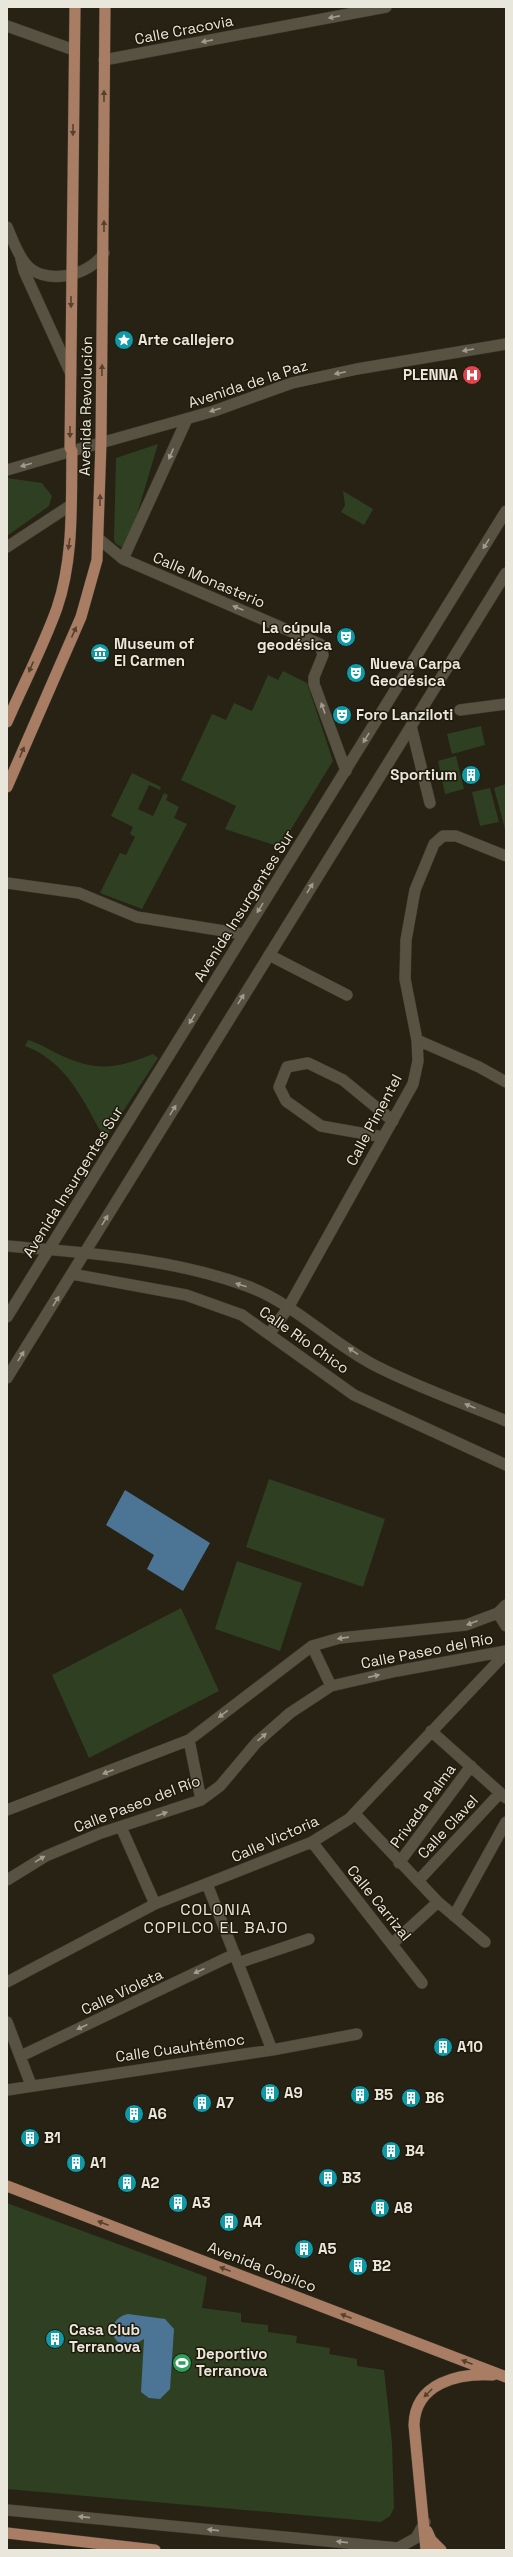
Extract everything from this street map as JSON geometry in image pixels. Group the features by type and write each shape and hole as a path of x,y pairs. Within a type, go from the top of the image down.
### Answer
{"main road":[{"name":"Avenida Revolución","path":"7,722 57,608 65,577 71,534 71,275 75,7"},
{"name":"Avenida Revolución","path":"7,787 81,617 92,582 99,539 104,253 105,7"},
{"name":"Avenida Copilco","path":"7,2186 505,2376"},
{"path":"426,2550 425,2522 414,2425 419,2404 432,2388 450,2379 476,2375 505,2376"},
{"path":"425,2522 431,2540 441,2550"},
{"path":"7,2533 155,2550"}],"street":[{"name":"Calle Cracovia","path":"104,60 386,7"},
{"path":"7,26 74,50"},
{"path":"7,227 20,257 24,271 71,374"},
{"path":"20,257 25,264 42,273 71,275 92,267 104,253"},
{"name":"Avenida de la Paz","path":"7,470 187,419 292,383 357,369 506,344"},
{"path":"123,559 187,419"},
{"path":"7,547 71,505"},
{"name":"Avenida Insurgentes Sur","path":"7,1317 506,511"},
{"name":"Calle Monasterio","path":"99,539 123,559 320,644 323,655 314,677 314,684 346,771"},
{"path":"7,1378 506,573"},
{"path":"460,710 506,704"},
{"path":"411,726 430,803"},
{"name":"Calle Pimentel","path":"272,1331 287,1311 413,1084 418,1061 417,1040 405,979 406,940 415,890 434,844 443,836 456,836 506,856"},
{"path":"7,883 79,893 137,917 243,934"},
{"path":"269,955 347,995"},
{"path":"417,1040 479,1067 506,1082"},
{"path":"384,1137 321,1126 286,1101 279,1087 287,1067 308,1063 343,1080 393,1121"},
{"name":"Calle Río Chico","path":"7,1246 164,1264 207,1274 249,1287 375,1366 506,1421"},
{"name":"Calle Río Chico","path":"72,1274 186,1295 219,1305 242,1315 272,1331 354,1394 506,1465"},
{"path":"502,1609 506,1626"},
{"name":"Calle Paseo del Río","path":"7,1810 188,1740 312,1646 340,1638 466,1625 502,1609"},
{"path":"312,1646 331,1686"},
{"name":"Calle Paseo del Río","path":"7,1880 46,1856 101,1833 202,1800 220,1786 262,1737 290,1713 331,1686 397,1671 506,1652"},
{"name":"Calle Victoria","path":"7,1982 155,1904 312,1842 355,1814 506,1652"},
{"path":"431,1731 503,1796"},
{"path":"188,1740 202,1800"},
{"name":"Privada Palma","path":"399,1863 471,1766"},
{"name":"Calle Clavel","path":"418,1881 503,1796"},
{"path":"355,1814 399,1863 438,1902 485,1942"},
{"path":"454,1916 506,1822"},
{"path":"121,1827 155,1904"},
{"name":"Calle Carrizal","path":"312,1842 393,1943 422,1983"},
{"path":"207,1884 272,2050"},
{"path":"393,1943 438,1902"},
{"name":"Calle Violeta","path":"21,2056 236,1959 309,1939"},
{"path":"7,2022 31,2086"},
{"name":"Calle Cuauhtémoc","path":"7,2090 272,2050 357,2034"},
{"path":"7,2510 398,2548 416,2538 425,2522"}],"green space":[{"path":"158,444 129,541 121,547 115,543 114,539 116,458"},
{"path":"7,478 42,483 52,496 49,506 7,536"},
{"path":"343,491 373,509 364,525 341,512 345,505"},
{"path":"283,671 307,683 333,761 280,847 225,829 236,806 181,780 212,714 226,720 234,703 252,711 268,675 278,680"},
{"path":"481,726 485,745 452,754 447,734"},
{"path":"456,756 464,789 445,794 438,761"},
{"path":"132,773 161,787 160,790 149,785 138,809 153,816 164,793 168,795 166,800 179,807 174,818 187,824 142,909 100,893 120,853 126,855 135,837 130,834 133,827 111,816"},
{"path":"506,784 506,833 494,788"},
{"path":"490,788 499,822 480,826 472,792"},
{"path":"28,1040 40,1044 71,1060 95,1066 128,1063 153,1054 158,1058 105,1139 82,1098 64,1073 53,1062 40,1053 25,1046"},
{"path":"269,1479 385,1519 363,1587 246,1547"},
{"path":"237,1561 302,1583 280,1651 215,1629"},
{"path":"181,1608 219,1691 89,1758 52,1675"},
{"name":"Deportivo Terranova","path":"7,2203 207,2277 202,2308 241,2313 241,2322 268,2325 268,2332 297,2336 296,2343 330,2348 329,2354 357,2359 357,2366 384,2370 392,2443 394,2508 390,2516 381,2522 7,2489"}],"water":[{"path":"125,1490 210,1543 183,1591 147,1569 154,1555 106,1525"},
{"path":"128,2314 165,2319 174,2329 170,2389 160,2399 149,2398 141,2392 144,2339 130,2347 123,2345 114,2337 112,2331 116,2321"}],"place":[{"name":"Arte callejero","path":"124,340"},
{"name":"PLENNA","path":"472,375"},
{"name":"La cúpula geodésica","path":"346,637"},
{"name":"Museum of El Carmen","path":"100,653"},
{"name":"Nueva Carpa Geodésica","path":"356,673"},
{"name":"Foro Lanziloti","path":"342,715"},
{"name":"Sportium","path":"471,775"},
{"name":"A10","path":"443,2047"},
{"name":"A9","path":"270,2093"},
{"name":"B5","path":"360,2095"},
{"name":"B6","path":"411,2098"},
{"name":"A7","path":"202,2103"},
{"name":"A6","path":"134,2114"},
{"name":"B1","path":"30,2138"},
{"name":"B4","path":"391,2151"},
{"name":"A1","path":"76,2163"},
{"name":"B3","path":"328,2178"},
{"name":"A2","path":"127,2183"},
{"name":"A3","path":"178,2203"},
{"name":"A8","path":"380,2208"},
{"name":"A4","path":"229,2222"},
{"name":"A5","path":"304,2249"},
{"name":"B2","path":"358,2266"},
{"name":"Casa Club Terranova","path":"55,2339"},
{"name":"Deportivo Terranova","path":"182,2363"}],"district":[{"name":"COLONIA COPILCO EL BAJO","path":"216,1918"}]}
